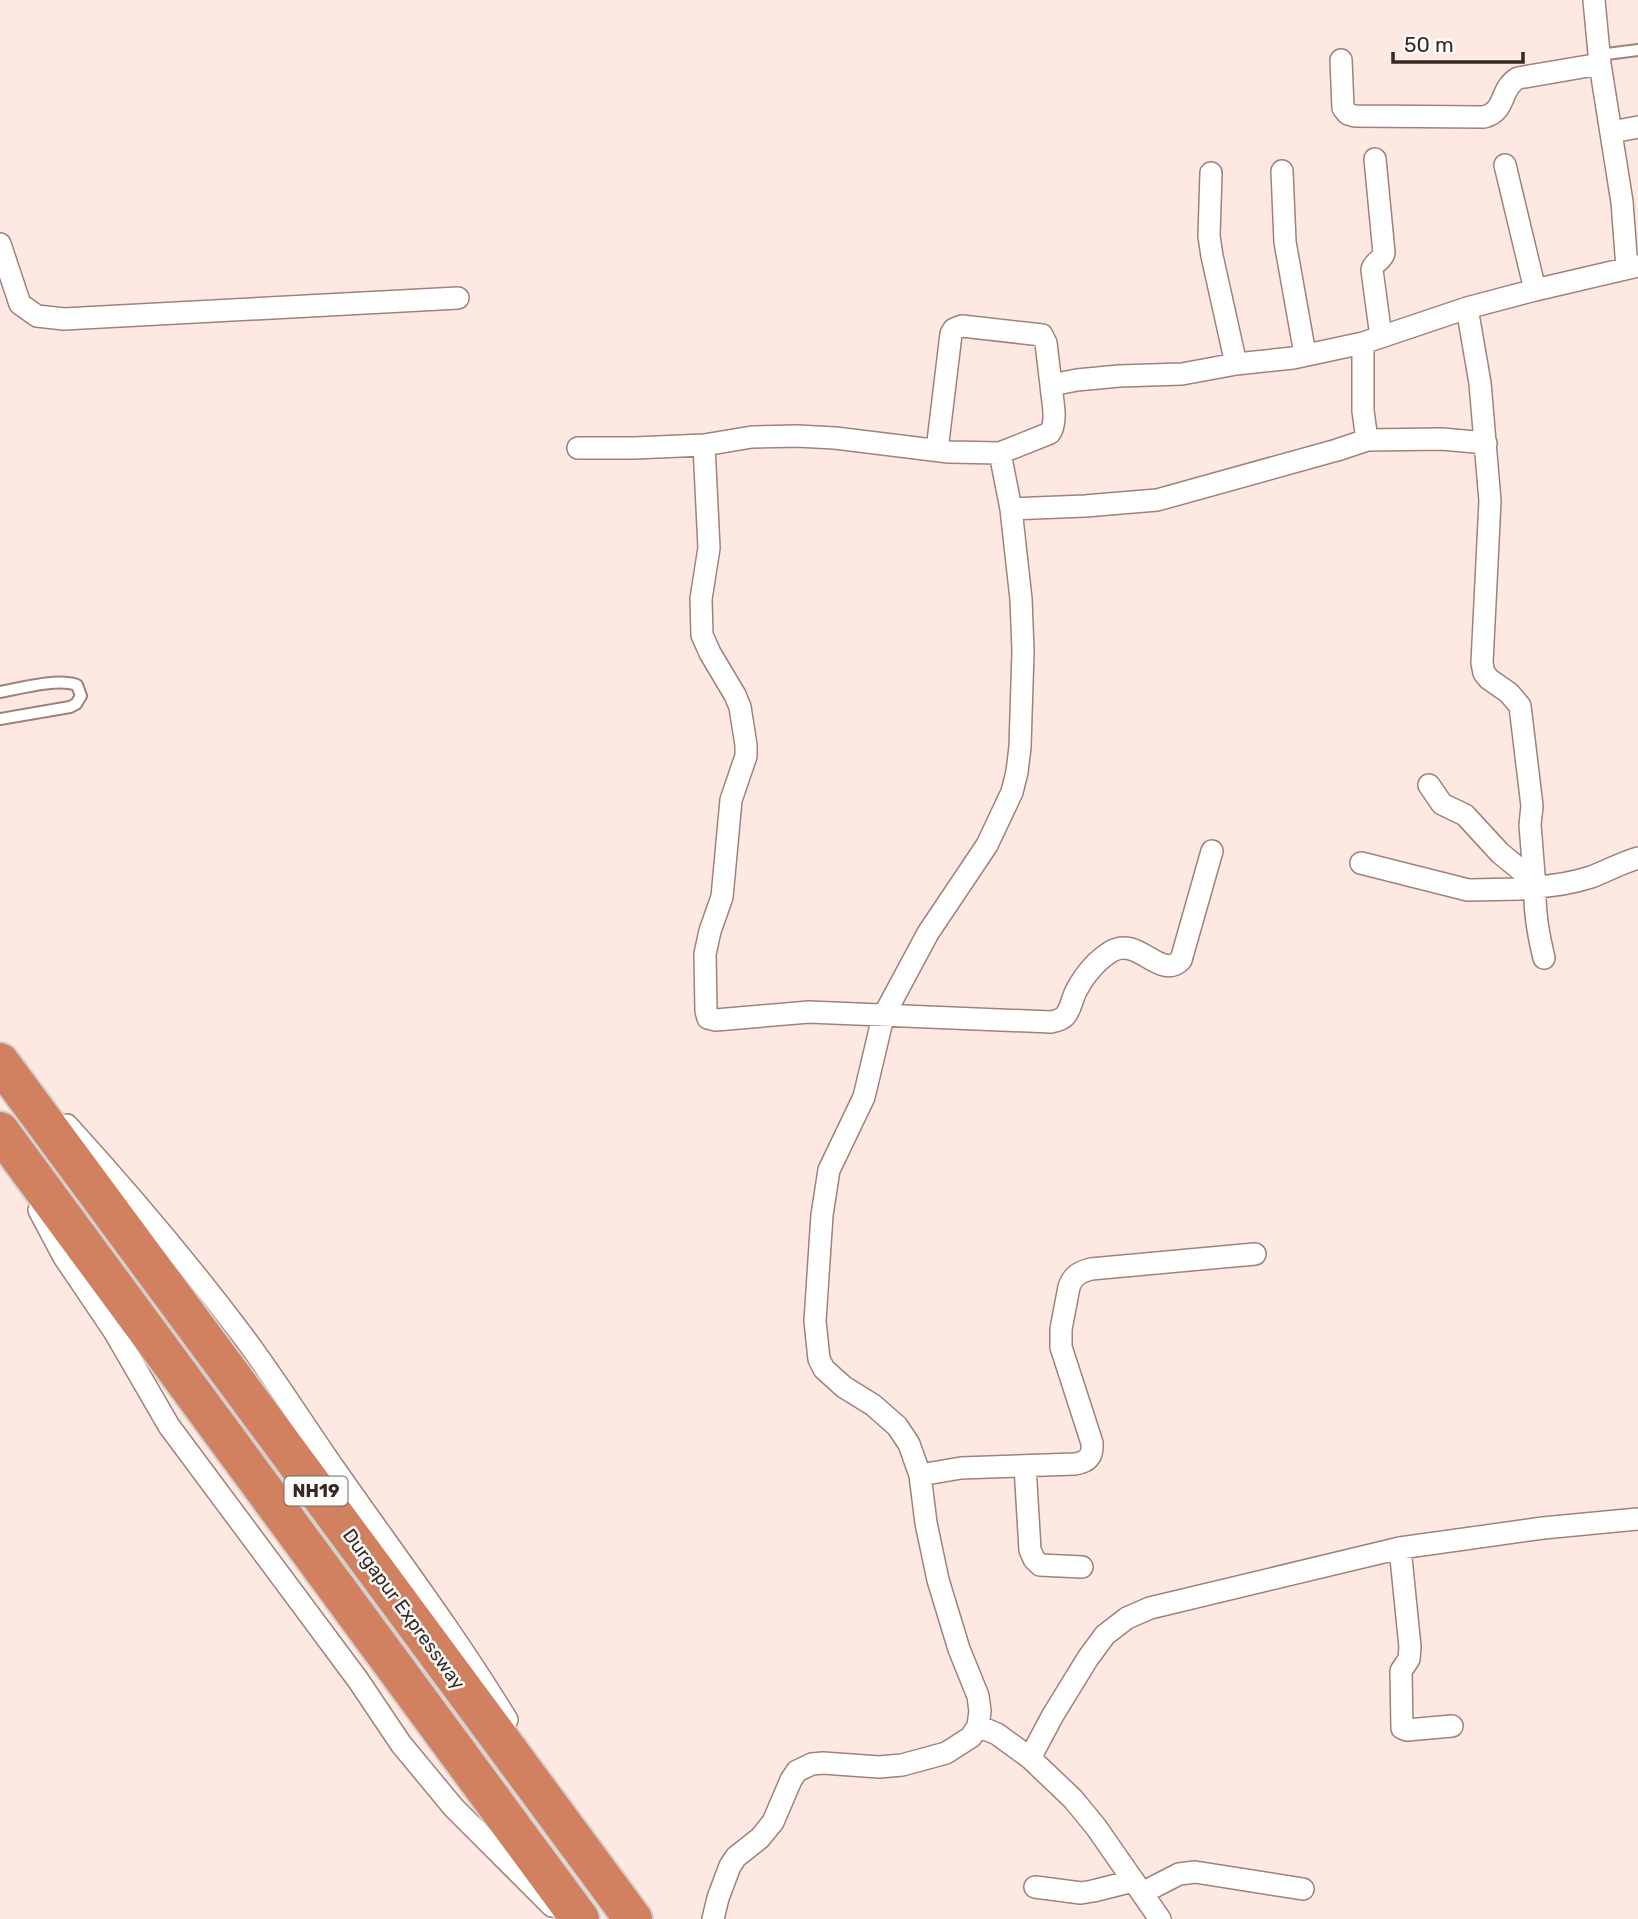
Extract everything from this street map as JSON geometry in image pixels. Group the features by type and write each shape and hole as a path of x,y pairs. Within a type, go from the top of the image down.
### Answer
{"highway":[{"name":"Durgapur Expressway","path":"0,1061 633,1919"},
{"name":"NH19","path":"0,1133 580,1919"}],"street":[{"path":"1051,385 1119,376 1182,374 1236,364 1293,358 1372,340 1467,308 1632,267 1599,60 1594,0"},
{"path":"1341,60 1343,108 1348,114 1484,117 1498,110 1506,89 1518,78 1599,60"},
{"path":"1612,132 1638,127"},
{"path":"1367,440 1363,411 1372,340 1372,270 1384,253 1376,159"},
{"path":"1505,165 1535,290"},
{"path":"1282,171 1285,242 1305,354"},
{"path":"1211,173 1209,236 1215,277 1236,364"},
{"path":"0,244 20,304 37,316 64,320 458,298"},
{"path":"1467,308 1480,383 1490,501 1482,663 1489,679 1509,693 1520,706 1532,806 1530,825 1535,921 1544,958"},
{"path":"578,449 704,445 752,437 797,436 976,454 999,453 1050,433 1053,428 1051,385 1046,343 1042,335 962,326 954,328 951,334 937,450"},
{"path":"1011,509 1157,500 1367,440 1442,439 1486,443"},
{"path":"704,445 709,548 701,599 702,635 740,707 746,745 746,756 731,800 722,897 705,954 707,1016 716,1020 809,1013 1051,1022 1063,1018 1089,971 1116,949 1130,947 1164,966 1177,964 1184,954 1212,851"},
{"path":"713,1919 730,1866 773,1822 797,1771 812,1764 823,1763 879,1767 902,1765 946,1753 971,1737 978,1726 978,1696 938,1580 926,1523 920,1475 909,1444 897,1426 824,1368 819,1359 815,1321 822,1215 829,1170 863,1097 883,1017 928,933 987,845 1012,792 1017,772 1023,651 1020,588 1011,509 999,453"},
{"path":"1429,785 1443,804 1465,815 1500,853 1534,882"},
{"path":"1361,863 1468,890 1520,889 1534,882 1568,883 1638,858"},
{"path":"0,1133 64,1256 114,1331 169,1426 358,1680 401,1744 489,1844 566,1919"},
{"path":"920,1475 961,1468 1083,1463 1090,1458 1092,1443 1059,1337 1069,1286 1077,1274 1091,1269 1255,1254"},
{"path":"1025,1466 1030,1550 1034,1559 1040,1565 1082,1567"},
{"path":"1030,1758 1088,1658 1105,1635 1126,1618 1150,1608 1400,1548 1543,1528 1638,1519"},
{"path":"1400,1548 1410,1647 1409,1659 1401,1671 1402,1728 1407,1730 1452,1726"},
{"path":"978,1726 998,1734 1030,1758 1073,1799 1096,1827 1160,1919"},
{"path":"1035,1887 1081,1893 1138,1887 1195,1872 1303,1889"}],"lane":[{"path":"1599,60 1638,50"},
{"path":"0,692 68,683 77,685 80,696 70,707 0,719"}]}
